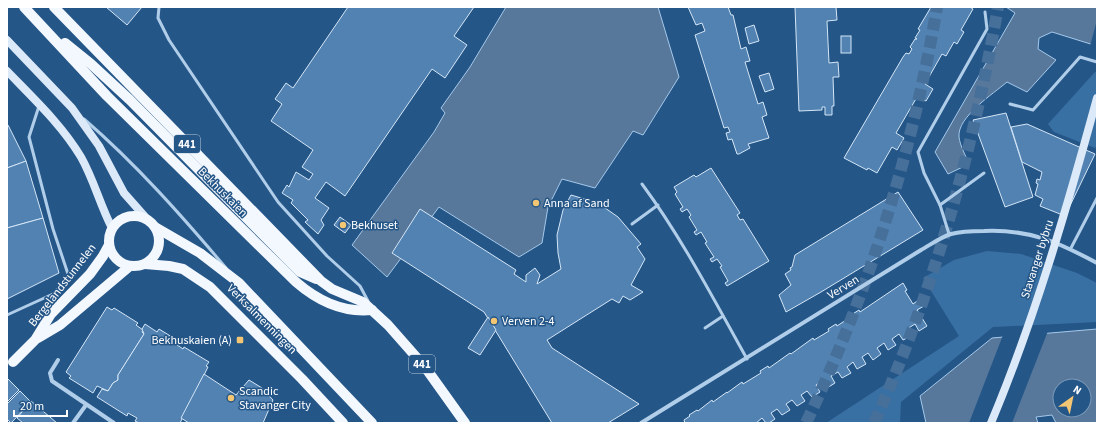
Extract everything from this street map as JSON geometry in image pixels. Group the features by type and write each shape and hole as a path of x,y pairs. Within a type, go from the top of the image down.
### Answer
{"main road":[{"name":"Bekhuskaien","path":"24,7 107,96 296,282 309,293 328,304 360,311 372,310"},
{"name":"Bekhuskaien","path":"54,7 321,281 332,289 363,302 372,310 425,367 465,423"},
{"path":"43,26 91,64 113,85 300,272 321,281"},
{"name":"Verksalmenningen","path":"7,40 72,108 100,146 124,193 148,219"},
{"path":"7,71 73,144 81,157 112,228"},
{"name":"Stavanger bybru","path":"991,423 1014,364 1062,223 1097,98"},
{"path":"130,216 139,216 148,219 155,227 159,235 157,252 152,259 145,264 130,266 122,264 115,258 109,245 109,236 112,228 118,221 130,216"},
{"name":"Verksalmenningen","path":"155,227 200,253 239,283 372,423"},
{"name":"Bergelandstunnelen","path":"13,362 35,340 51,314 90,274 104,256 109,245"},
{"name":"Verksalmenningen","path":"145,264 183,269 210,286 302,379 343,423"},
{"name":"Bergelandstunnelen","path":"35,340 60,325 130,266"}],"street":[{"name":"Verven","path":"641,423 949,234 965,231 1008,231 1039,236 1071,248 1097,263"},
{"path":"58,360 50,374 52,381 114,423"},
{"path":"73,423 86,405"}],"lane":[{"name":"Bekhuskaien","path":"160,7 158,18 169,40 278,202 327,256 360,286 372,310"},
{"path":"949,234 940,205 924,173 918,152 987,29 985,12"},
{"path":"1010,104 1033,110 1080,58 1097,62"},
{"path":"7,315 52,294 69,277 53,229 29,137 39,105"},
{"name":"Verksalmenningen","path":"72,108 110,141 190,226 239,283"},
{"path":"940,205 984,173"},
{"path":"642,184 658,205 747,359"},
{"path":"1071,248 1097,198"},
{"path":"632,224 658,205"},
{"path":"705,328 723,316"}],"shaded area":[{"path":"506,7 658,7 679,77 643,135 633,131 595,188 562,179 548,207 542,243 519,257 439,207 387,277 352,245 434,132 445,113 441,108 470,67"},
{"path":"1006,7 1097,7 1097,46 1052,32 1039,38 1038,49 1056,60 1027,92 1007,82 977,106 960,129 959,137 969,164 948,174 935,152 1015,13"},
{"path":"1095,72 1097,73 1097,146 1095,148 1054,132 1048,124"},
{"path":"987,251 1021,254 1077,273 1097,283 1097,322 993,327 901,402 900,423 826,423 959,336 923,278 954,260"},
{"path":"1097,329 1097,423 1056,423 1054,418 1092,418 1092,378 1052,378 1052,415 1036,417 1038,423 926,423 920,396 992,338"}],"pier":[{"path":"1097,20 1097,48 1090,46"},
{"path":"1048,331 1012,423 969,423 1003,335"}],"building":[{"path":"106,7 142,7 127,25"},
{"path":"348,7 474,7 454,36 467,45 445,78 432,69 345,196 326,182 315,198 329,208 321,220 324,225 318,234 305,222 308,220 291,203 293,200 282,193 287,185 289,187 296,172 309,180 313,174 302,167 313,150 271,121 282,104 275,99 286,83 293,88"},
{"path":"688,7 728,7 731,15 733,15 741,49 746,47 750,61 745,62 758,104 763,102 767,115 762,117 769,138 748,144 750,148 739,154 737,154 732,139 728,140 726,133 730,132 728,127 724,128 695,35 705,31 702,23 696,25"},
{"path":"795,7 836,7 837,20 827,21 829,63 838,62 839,77 833,77 834,106 832,106 832,115 825,115 825,107 822,107 822,110 799,111"},
{"path":"931,7 970,7 973,9 961,30 964,32 957,44 954,42 946,56 942,54 925,84 933,89 926,101 917,97 896,133 904,138 897,150 892,147 877,173 868,168 867,170 844,158 903,57 906,53 909,54 912,49 910,47 915,39 917,39 915,38 920,30 918,29"},
{"path":"754,25 759,41 749,44 745,28"},
{"path":"841,36 851,36 851,53 841,53"},
{"path":"769,73 774,89 765,92 759,76"},
{"path":"1006,113 1033,197 1005,207 973,120"},
{"path":"1027,124 1095,154 1065,216 1040,206 1043,199 1035,195 1038,184 1036,183 1037,179 1040,180 1042,172 1022,162 1011,127"},
{"path":"8,125 26,161 7,168 7,126"},
{"path":"26,161 43,218 7,228 7,168"},
{"path":"711,168 740,213 737,215 740,220 743,219 769,261 727,286 725,283 728,281 720,267 722,266 717,259 712,262 710,259 714,257 705,243 707,242 701,232 696,235 694,232 697,230 689,217 691,215 687,209 682,212 680,209 683,207 675,194 677,192 674,187 694,175 696,177"},
{"path":"898,192 923,230 786,312 779,295 791,285 785,274 791,270 790,268 792,267 795,255"},
{"path":"571,195 598,203 618,217 641,244 637,247 645,259 631,285 643,292 630,300 623,296 619,303 612,299 547,340 552,348 639,404 608,423 552,423 484,312 392,253 420,209 516,270 514,274 526,282 526,275 535,268 540,275 537,284 561,269 557,235 563,210"},
{"name":"Bekhuset","path":"340,217 351,225 345,233 334,225"},
{"path":"43,218 59,273 7,299 7,228"},
{"path":"903,283 907,290 905,291 913,304 920,299 924,306 917,310 927,326 919,331 915,324 907,329 911,336 903,340 899,334 892,339 896,345 888,350 884,343 877,348 881,354 873,360 868,353 862,357 866,364 857,369 853,362 847,367 851,373 842,378 838,372 831,376 835,383 827,388 823,381 816,385 820,392 812,397 807,391 801,395 805,401 797,406 792,400 786,404 790,410 782,415 777,409 771,413 775,419 769,423 766,423 762,418 756,423 685,423 684,420 690,416 689,415 697,410 698,411 712,400 713,402 742,382 743,384 761,373 760,371 768,366 769,368 813,338 814,340 829,331 828,329 836,324 837,326 859,310 860,312"},
{"path":"107,307 112,310 114,308 138,323 136,325 143,330 142,332 144,334 118,375 118,380 113,383 108,391 97,386 93,393 69,378 71,376 66,372"},
{"path":"488,317 496,330 480,355 468,348"},
{"path":"145,324 157,332 159,329 172,337 170,340 183,349 184,347 209,362 206,366 208,367 180,423 139,423 135,421 137,418 128,413 127,416 97,397 102,389 108,391 113,383 118,380 118,375 144,334 142,329"},
{"name":"Scandic Stavanger City","path":"204,374 236,395 249,380 262,388 273,400 263,423 189,423 181,418"},
{"path":"7,378 19,390 7,402"},
{"path":"20,391 31,402 11,423 7,419 7,404"},
{"path":"31,401 57,423 23,423 17,418"}],"tunnel":[{"path":"806,423 850,323 886,220 902,167 915,114 937,7"},
{"path":"874,423 896,373 915,322 949,219 977,114 998,7"}],"place":[{"name":"Anna af Sand","path":"536,203"},
{"name":"Bekhuset","path":"343,225"},
{"name":"Verven 2-4","path":"494,321"},
{"name":"Bekhuskaien (A)","path":"240,340"},
{"name":"Scandic Stavanger City","path":"231,398"}]}
